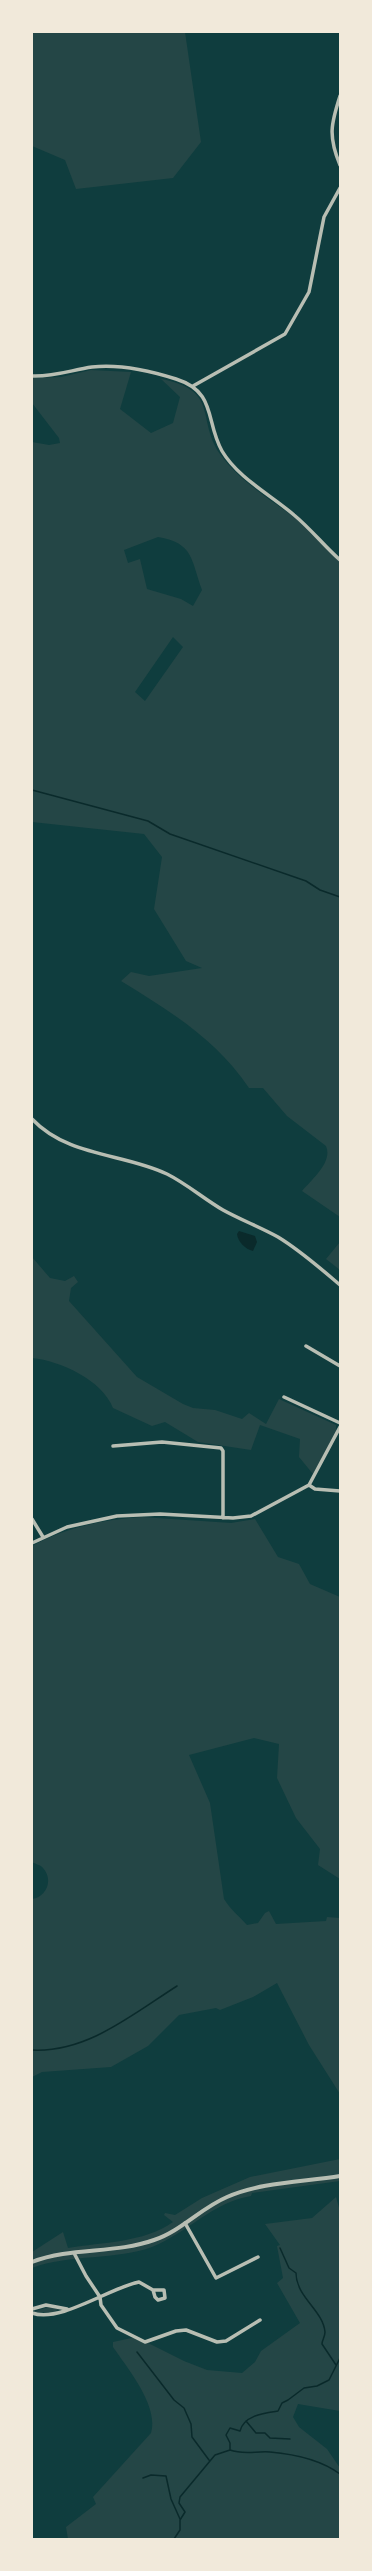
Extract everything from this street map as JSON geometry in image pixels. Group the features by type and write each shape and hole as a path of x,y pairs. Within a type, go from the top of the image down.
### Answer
{"street":[{"path":"340,96 331,130 332,144 340,165"},
{"path":"193,386 285,334 309,292 324,217 340,188"},
{"path":"32,376 53,375 93,367 113,367 154,374 193,386 205,398 222,451 237,469 312,531 340,560"},
{"path":"32,1118 45,1130 66,1143 157,1170 177,1179 224,1210 299,1251 340,1285"},
{"path":"306,1346 340,1366"},
{"path":"284,1397 340,1423"},
{"path":"32,1543 67,1527 117,1516 160,1514 223,1518 251,1516 309,1485 340,1427"},
{"path":"113,1446 162,1442 221,1448 223,1451 223,1518"},
{"path":"309,1485 315,1489 340,1491"},
{"path":"32,1519 43,1537"},
{"path":"32,2262 74,2253 126,2247 155,2240 185,2223 216,2202 235,2194 340,2176"},
{"path":"185,2223 216,2278 258,2257"},
{"path":"74,2253 86,2276 100,2297 101,2305 117,2328 145,2342 186,2330 217,2342 226,2340 260,2320"},
{"path":"32,2313 47,2315 100,2297 124,2286 139,2282 153,2290"},
{"path":"32,2310 46,2305 67,2309"}],"shaded area":[{"path":"32,32 185,32 201,142 173,178 76,189 65,160 32,146"},
{"path":"91,370 131,372 120,409 151,433 173,423 180,397 161,379 179,384 192,390 199,398 204,408 213,441 220,454 229,465 249,484 306,527 340,562 340,1217 302,1191 316,1176 324,1164 327,1158 326,1146 287,1116 263,1088 249,1088 222,1055 175,1015 121,981 131,972 149,976 202,968 186,961 154,909 162,857 144,834 32,822 32,442 49,445 60,443 59,438 32,403 32,378 61,377","holes":["158,537 179,544 185,548 189,554 202,590 193,606 181,599 147,589 140,559 128,563 124,550","173,637 183,647 145,701 135,692"]},
{"path":"239,1231 255,1236 257,1242 253,1251 242,1245 237,1234"},
{"path":"340,1242 340,1270 326,1259"},
{"path":"32,1257 50,1278 65,1281 74,1276 78,1282 71,1288 69,1301 137,1377 183,1404 193,1408 215,1410 242,1419 249,1413 266,1424 279,1399 336,1425 336,1433 313,1474 299,1457 300,1439 260,1425 251,1450 198,1442 165,1422 152,1426 113,1408 108,1398 100,1389 79,1374 55,1363 32,1358"},
{"path":"142,1517 231,1523 255,1519 278,1557 299,1564 310,1584 340,1597 340,1879 318,1865 320,1849 296,1818 277,1778 279,1744 254,1738 189,1755 210,1803 224,1899 232,1909 247,1925 258,1923 265,1913 269,1911 276,1924 326,1921 327,1917 340,1918 340,2094 309,2045 277,1983 253,1997 220,2010 216,2008 179,2015 148,2046 111,2067 42,2072 32,2077 32,1899 37,1898 45,1891 48,1878 41,1866 32,1862 32,1546 71,1529 99,1522"},
{"path":"340,2159 340,2181 252,2193 251,2196 237,2199 212,2211 165,2241 139,2251 61,2261 32,2268 32,2252 63,2232 68,2248 136,2238 161,2229 173,2222 164,2215 165,2213 175,2215 202,2198 250,2177"},
{"path":"336,2197 340,2211 340,2411 298,2404 293,2417 299,2427 327,2449 340,2468 340,2539 68,2539 66,2527 96,2504 93,2497 151,2433 151,2411 141,2388 113,2347 113,2342 136,2337 184,2361 207,2370 242,2373 255,2362 261,2351 300,2323 277,2283 283,2278 277,2246 280,2245 265,2224 312,2218"},
{"path":"48,2307 59,2309 52,2313 33,2312"}],"waterway":[{"path":"32,790 148,821 170,834 306,881 320,890 340,897"},
{"path":"32,2050 52,2049 72,2045 109,2030 177,1986"},
{"path":"280,2248 289,2268 296,2273 297,2282 300,2289 320,2317 325,2332 322,2344 336,2365"},
{"path":"137,2352 174,2400 184,2408 191,2424 192,2437 209,2460"},
{"path":"174,2539 180,2530 180,2520 185,2512 179,2503 180,2497 215,2455 230,2450 230,2443 226,2435 230,2428 240,2431 242,2426 250,2418 261,2414 278,2411 282,2403 304,2388 317,2386 329,2380 340,2358"},
{"path":"246,2421 256,2433 265,2433 270,2438 290,2439"},
{"path":"230,2450 245,2453 270,2452 288,2454 316,2461 340,2474"},
{"path":"143,2478 151,2475 166,2476 171,2499 180,2519"}]}
